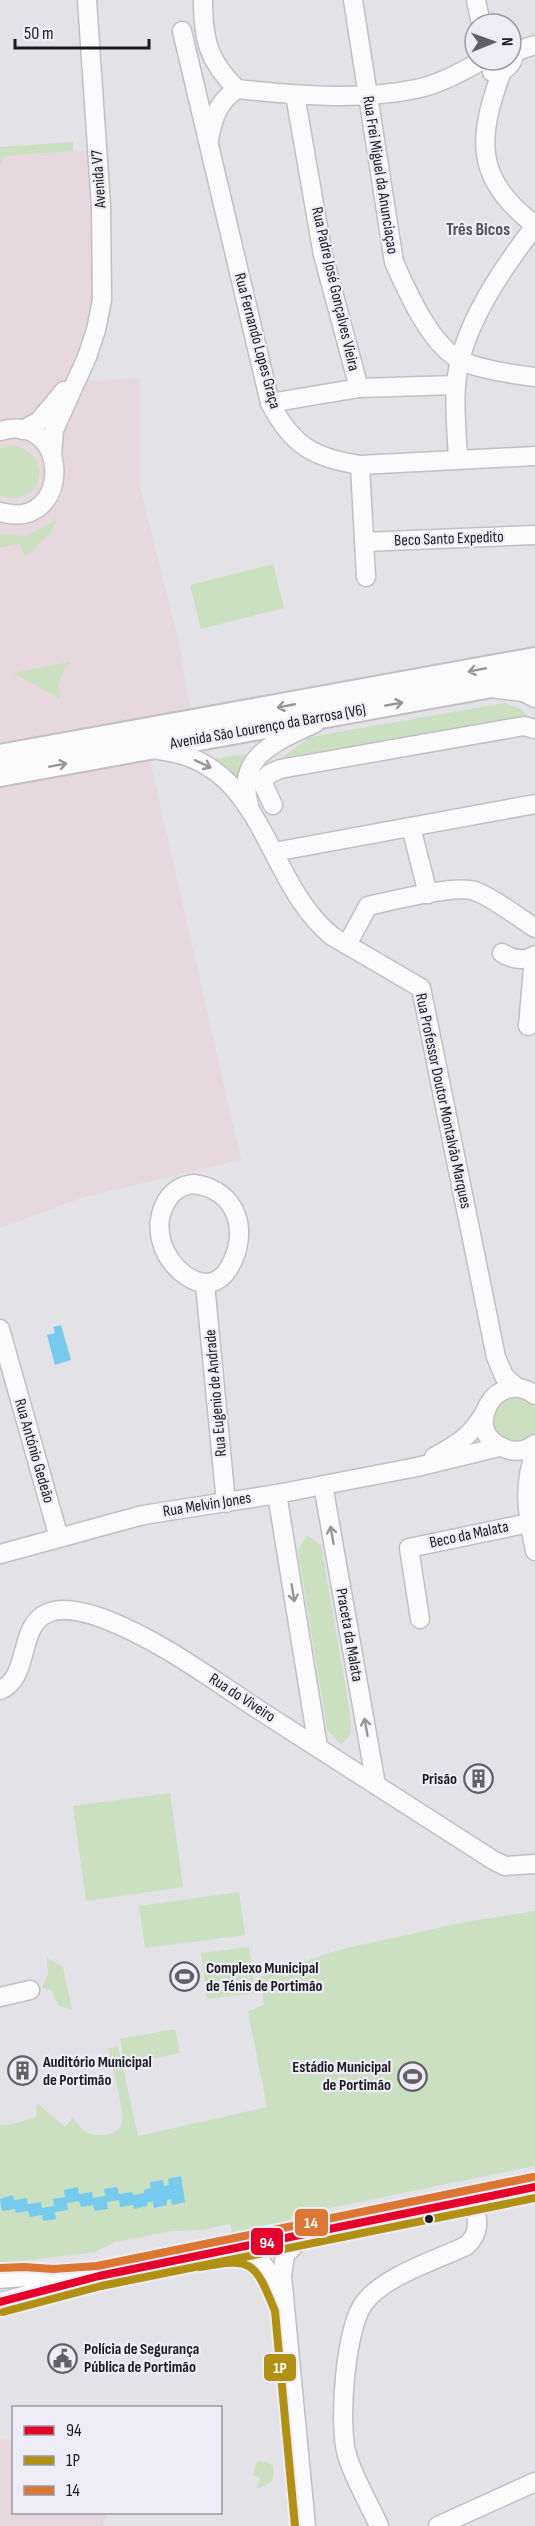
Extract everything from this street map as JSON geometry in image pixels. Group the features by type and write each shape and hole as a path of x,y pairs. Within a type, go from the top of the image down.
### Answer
{"main road":[{"name":"Avenida São Lourenço da Barrosa (V6)","path":"0,756 535,659"},
{"name":"Avenida São Lourenço da Barrosa (V6)","path":"0,775 535,678"}],"street":[{"name":"Avenida V7","path":"0,512 21,514 37,507 44,501 56,478 52,454 54,430 87,357 96,330 102,300 103,253 87,0"},
{"path":"202,0 203,24 211,55 222,74 237,89"},
{"name":"Rua Frei Miguel da Anunciaçao","path":"353,0 394,262 426,324 444,347 461,361"},
{"name":"Rua Fernando Lopes Graça","path":"182,31 270,403 283,427 297,442 333,461 360,465 535,456"},
{"path":"208,145 217,108 226,96 237,89 295,95 367,94 417,89 463,68"},
{"path":"458,459 456,385 474,321 495,282 535,225 517,211 500,192 488,171 485,146 487,122 502,72"},
{"name":"Rua Padre José Gonçalves Vieira","path":"295,95 323,255 360,388 456,385"},
{"name":"Avenida V7","path":"9,428 39,421 53,406 87,357"},
{"path":"461,361 535,377"},
{"path":"270,403 360,388"},
{"path":"9,428 39,437 52,454"},
{"path":"360,465 366,577"},
{"name":"Beco Santo Expedito","path":"364,542 535,535"},
{"path":"475,689 505,689 535,698"},
{"path":"250,810 246,774 263,751 276,741 334,715"},
{"path":"273,805 262,782 269,774 280,769 524,726 535,729"},
{"name":"Rua Professor Doutor Montalvão Marques","path":"147,748 174,751 209,766 232,785 250,810 306,910 319,925 347,945 421,988 496,1357 504,1376 530,1391"},
{"path":"274,852 535,804"},
{"path":"411,827 428,894"},
{"path":"347,945 368,906 428,894 466,890 474,891 535,928"},
{"path":"502,953 519,959 534,956 528,1026"},
{"path":"201,1184 217,1190 230,1203 237,1218 239,1238 236,1254 222,1277 206,1284 184,1275 174,1265 161,1242 162,1214 166,1200 182,1185 201,1184"},
{"name":"Rua Eugenio de Andrade","path":"206,1284 226,1503"},
{"name":"Rua António Gedeão","path":"0,1329 59,1538"},
{"name":"Rua Professor Doutor Montalvão Marques","path":"486,1408 496,1378 496,1357"},
{"path":"417,1467 454,1446 474,1431 494,1396 506,1389 530,1391"},
{"path":"486,1408 485,1428 490,1438 505,1449 526,1498"},
{"name":"Rua Melvin Jones","path":"0,1554 143,1515 277,1494 505,1449 522,1451 535,1444"},
{"path":"535,1453 527,1477 526,1498 535,1551"},
{"name":"Praceta da Malata","path":"323,1485 376,1785"},
{"path":"277,1494 318,1747"},
{"name":"Beco da Malata","path":"420,1619 409,1548 529,1523"},
{"name":"Rua do Viveiro","path":"0,1690 13,1682 33,1626 49,1612 75,1612 101,1618 180,1658 505,1866 535,1864"},
{"path":"0,1997 30,1990"},
{"path":"0,2302 99,2276 535,2187"},
{"path":"379,2526 347,2455 343,2428 351,2335 363,2304 385,2284 466,2246 473,2240 478,2227 474,2200"},
{"path":"303,2236 285,2255 282,2276 306,2526"},
{"path":"233,2250 251,2255 261,2262 271,2274 285,2308"},
{"path":"0,2287 99,2276"},
{"path":"0,2279 24,2277 53,2280"},
{"path":"438,2526 535,2482"}],"shaded area":[{"path":"97,150 103,253 80,375 92,381 140,378 140,487 178,639 192,723 0,756 0,167 4,156"},
{"path":"147,748 241,1160 84,1197 0,1228 0,775"},
{"path":"0,2439 12,2441 12,2514 106,2514 103,2526 0,2526"}],"green space":[{"path":"73,142 73,151 5,156 0,167 0,147"},
{"path":"12,445 26,450 35,459 39,469 34,489 14,498 0,495 0,448"},
{"path":"56,520 51,532 25,557 20,543 0,548 0,534 26,536"},
{"path":"273,564 284,608 201,629 190,585"},
{"path":"70,662 60,679 60,699 14,673"},
{"path":"505,703 522,710 528,717 281,758 310,737"},
{"path":"246,754 240,766 238,784 229,771 212,759"},
{"path":"515,1397 531,1404 536,1411 536,1429 531,1436 515,1443 499,1436 492,1420 499,1404"},
{"path":"307,1535 321,1545 350,1712 351,1734 341,1745 327,1729 298,1550"},
{"path":"170,1793 183,1887 86,1901 73,1806"},
{"path":"239,1892 245,1935 145,1948 139,1906"},
{"path":"535,1911 535,2166 291,2216 292,2223 233,2235 230,2224 200,2230 172,2231 115,2242 95,2252 0,2264 0,2125 14,2124 36,2117 37,2103 65,2127 73,2117 89,2134 105,2135 115,2131 122,2123 122,2117 120,2098 108,2049 118,2046 138,2136 267,2107 248,2011 264,2005 260,1977 338,1950 465,1922"},
{"path":"249,1947 255,1993 207,1999 201,1953"},
{"path":"47,1958 63,1967 72,2010 59,2006 51,1990 42,1988 48,1974"},
{"path":"175,2029 180,2053 125,2064 120,2039"},
{"path":"257,2461 267,2462 273,2466 274,2474 272,2481 257,2489 260,2478 253,2475"}],"water":[{"path":"61,1325 71,1360 55,1365 47,1335 55,1333 53,1327"},
{"path":"181,2176 185,2202 172,2205 171,2199 167,2200 167,2205 154,2208 153,2201 147,2203 147,2206 134,2209 133,2205 120,2207 119,2200 107,2202 108,2209 95,2211 93,2205 81,2207 79,2201 67,2203 68,2210 55,2212 56,2219 43,2221 42,2215 30,2217 28,2211 16,2213 15,2209 2,2211 0,2199 13,2195 14,2200 27,2198 28,2204 41,2202 42,2208 54,2206 53,2199 65,2197 64,2190 78,2187 79,2194 92,2192 93,2198 105,2196 104,2189 117,2187 119,2194 132,2192 133,2195 144,2193 144,2190 151,2188 150,2182 163,2180 164,2186 169,2185 168,2179"}],"transit line":[{"name":"14","path":"0,2268 53,2269 97,2266 533,2177"},
{"name":"94","path":"0,2302 99,2276 535,2187"},
{"name":"1P","path":"3,2312 101,2286 535,2198"},
{"name":"1P","path":"200,2267 231,2263 250,2267 262,2282 275,2311 295,2526"}],"place":[{"name":"Prisão","path":"478,1779"},
{"name":"Complexo Municipal de Ténis de Portimão","path":"185,1977"},
{"name":"Auditório Municipal de Portimão","path":"22,2071"},
{"name":"Estádio Municipal de Portimão","path":"412,2076"},
{"name":"Polícia de Segurança Pública de Portimão","path":"63,2358"}],"district":[{"name":"Três Bicos","path":"478,229"}]}
